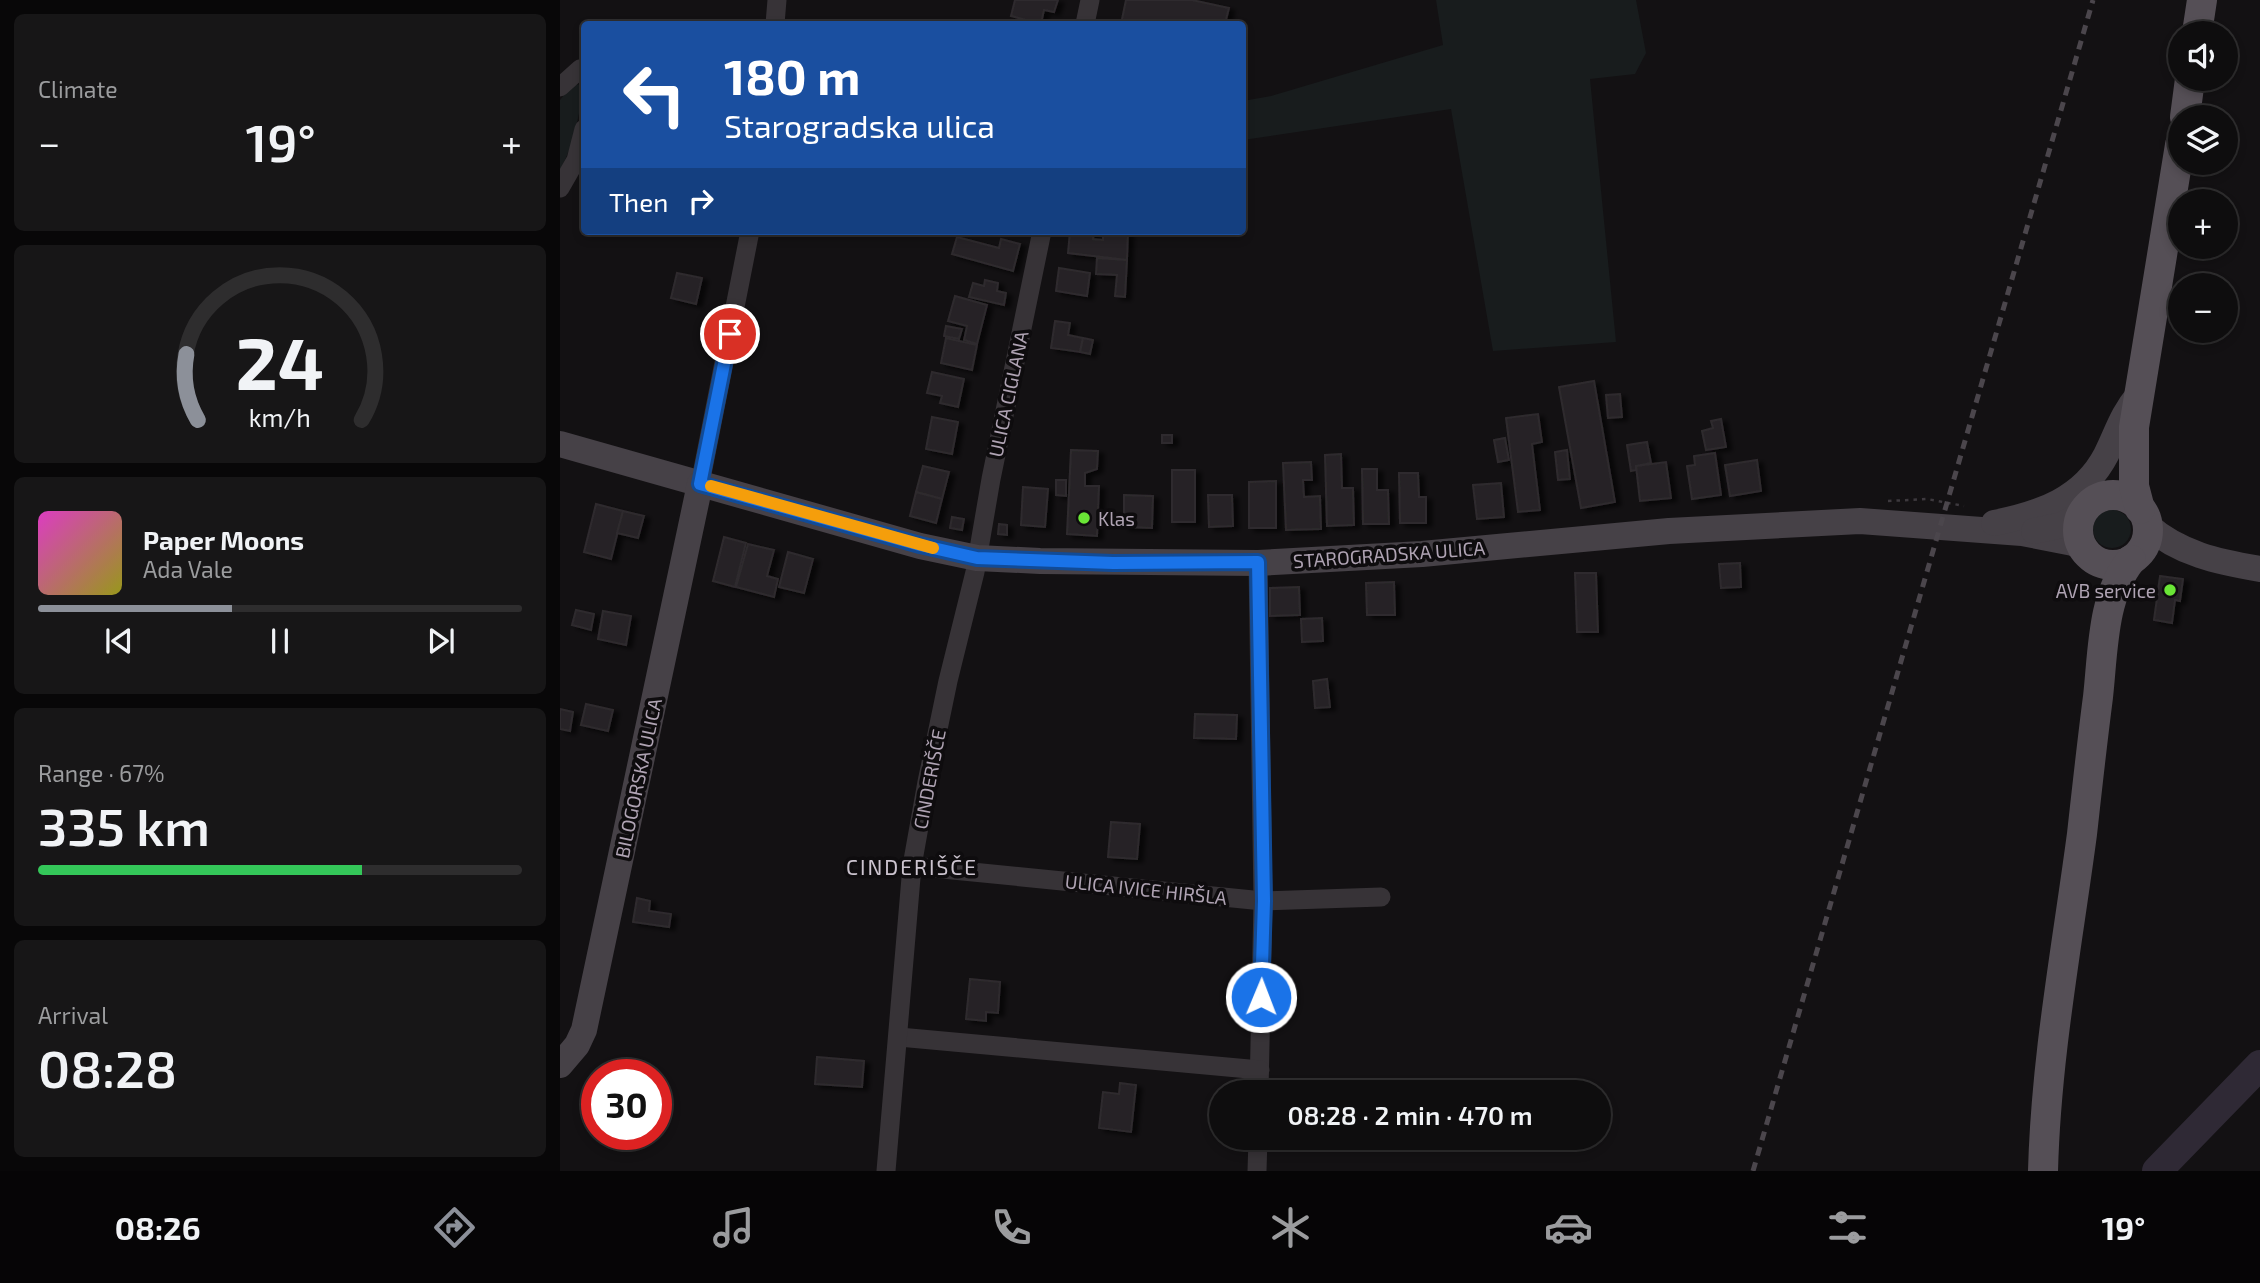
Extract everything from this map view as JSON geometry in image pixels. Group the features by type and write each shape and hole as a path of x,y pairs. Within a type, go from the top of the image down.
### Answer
{"main road":[{"path":"2199,21 2202,0"},
{"path":"2043,1171 2044,1121 2053,1034 2081,837 2107,619 2118,578 2143,547 2144,517 2134,486 2134,427 2175,175"},
{"path":"1973,518 2027,515 2062,502 2075,493 2089,481 2104,459 2125,410 2140,393"},
{"path":"2107,619 2104,588 2078,525 2109,486 2134,427"},
{"name":"STAROGRADSKA ULICA","path":"560,444 920,545 977,558 1113,563 1258,562 1422,554 1669,531 1973,518 2022,533 2064,541 2090,554"},
{"name":"BILOGORSKA ULICA","path":"560,1065 577,1045 584,1030 700,484"},
{"path":"2091,506 2112,495 2123,496 2171,544 2204,557"},
{"name":"STAROGRADSKA ULICA","path":"2022,533 2062,525 2091,506"},
{"path":"2090,554 2108,565 2160,552 2204,557 2260,569"}],"street":[{"path":"775,21 777,0"},
{"path":"1086,21 1090,0"},
{"path":"560,87 581,70"},
{"path":"560,188 576,160 581,141"},
{"path":"700,484 749,235"},
{"name":"ULICA CIGLANA","path":"977,558 1041,235"},
{"name":"CINDERIŠČE","path":"886,1171 912,866 930,769 977,558"},
{"path":"1258,562 1264,901 1259,1080"},
{"name":"ULICA IVICE HIRŠLA","path":"912,866 1264,901 1381,897"},
{"path":"899,1037 1259,1070"},
{"path":"1257,1171 1258,1150"}],"path":[{"path":"1882,501 1927,499 1973,518"}],"shaded area":[{"path":"1436,0 1636,0 1646,53 1635,74 1590,79 1616,342 1493,351 1451,109 1246,140 1246,100 1271,96 1443,45"},
{"path":"573,84 581,85 581,102 573,139 560,170 560,100"},
{"path":"2112,510 2126,515 2131,529 2126,543 2112,548 2098,543 2093,529 2098,515"}],"building":[{"path":"1015,0 1058,0 1054,12 1044,10 1042,21 1011,16"},
{"path":"1126,0 1192,0 1229,8 1226,21 1122,21"},
{"path":"1070,235 1094,235 1093,239 1103,240 1103,235 1128,235 1127,260 1068,253"},
{"path":"957,237 999,248 1001,239 1020,244 1013,271 952,254"},
{"path":"1097,258 1127,260 1125,297 1115,296 1117,275 1096,274"},
{"path":"1059,268 1090,273 1087,296 1056,291"},
{"path":"677,273 702,278 696,304 671,298"},
{"path":"985,280 998,283 997,291 1006,293 1004,305 969,297 973,283 984,286"},
{"path":"955,296 987,305 977,344 964,340 967,326 948,321"},
{"path":"1055,321 1070,323 1068,335 1083,338 1080,352 1051,348"},
{"path":"946,326 962,329 959,339 944,336"},
{"path":"946,338 977,345 972,370 941,363"},
{"path":"1083,338 1093,340 1090,354 1080,352"},
{"path":"932,372 964,379 958,407 940,403 942,396 927,393"},
{"path":"1594,381 1615,502 1581,508 1559,387"},
{"path":"1620,394 1622,417 1608,418 1606,395"},
{"path":"1538,414 1542,442 1532,444 1540,510 1518,512 1506,418"},
{"path":"932,417 958,422 952,454 926,449"},
{"path":"1721,419 1726,447 1706,450 1702,431 1713,428 1711,421"},
{"path":"1162,435 1172,435 1172,443 1162,443"},
{"path":"1505,438 1509,460 1498,462 1494,440"},
{"path":"1647,442 1651,463 1636,466 1636,470 1631,471 1627,445"},
{"path":"1071,450 1098,451 1097,469 1085,473 1085,486 1099,486 1097,536 1067,534"},
{"path":"1567,450 1570,479 1558,480 1555,452"},
{"path":"1715,453 1721,495 1692,499 1687,466 1695,465 1694,456"},
{"path":"1341,454 1342,488 1353,488 1354,525 1327,526 1325,455"},
{"path":"1757,460 1761,491 1730,496 1725,465"},
{"path":"1311,462 1312,480 1303,480 1304,497 1320,496 1321,529 1286,530 1283,463"},
{"path":"1666,462 1671,498 1640,501 1636,466"},
{"path":"923,466 949,472 942,499 916,492"},
{"path":"1362,469 1377,469 1377,490 1388,490 1389,524 1363,524"},
{"path":"1172,470 1195,470 1195,522 1172,522"},
{"path":"1399,473 1418,473 1419,497 1426,497 1426,523 1400,523"},
{"path":"1056,480 1066,480 1066,496 1056,495"},
{"path":"1276,481 1276,528 1249,528 1249,482"},
{"path":"1501,483 1504,517 1477,519 1473,485"},
{"path":"1023,487 1048,489 1045,527 1021,525"},
{"path":"916,492 942,499 936,523 910,516"},
{"path":"1124,495 1153,496 1152,528 1124,527"},
{"path":"1208,495 1232,495 1233,526 1209,527"},
{"path":"596,504 623,511 611,559 584,552"},
{"path":"623,511 644,516 638,538 617,533"},
{"path":"952,517 964,519 962,530 950,528"},
{"path":"999,524 1007,525 1007,535 998,534"},
{"path":"724,537 746,543 735,587 713,581"},
{"path":"748,544 774,550 767,576 778,579 774,597 736,587"},
{"path":"788,552 813,559 804,593 779,587"},
{"path":"1740,563 1741,587 1721,588 1719,564"},
{"path":"1575,573 1596,573 1598,632 1577,632"},
{"name":"AVB service","path":"2160,576 2183,579 2180,601 2175,600 2172,623 2154,620"},
{"path":"1394,582 1395,615 1367,615 1366,583"},
{"path":"1299,587 1300,615 1270,616 1270,588"},
{"path":"576,610 594,614 591,630 572,625"},
{"path":"603,611 631,616 626,645 598,639"},
{"path":"1322,618 1323,641 1302,642 1301,619"},
{"path":"1327,679 1330,707 1315,708 1313,681"},
{"path":"586,704 613,710 608,731 581,725"},
{"path":"560,709 573,712 570,731 560,729"},
{"path":"1195,714 1237,715 1236,739 1194,738"},
{"path":"1111,822 1140,824 1137,859 1108,857"},
{"path":"637,898 650,901 649,911 671,914 669,927 633,922"},
{"path":"970,979 1000,982 998,1013 986,1012 986,1021 966,1019"},
{"path":"817,1057 864,1061 862,1087 815,1084"},
{"path":"1120,1083 1136,1085 1131,1132 1099,1128 1103,1092 1119,1094"}],"waterway":[{"path":"2157,1171 2260,1065"}],"railway":[{"path":"1753,1171 2093,0"}],"slow traffic":[{"path":"711,486 933,548"}],"place":[{"name":"Klas","path":"1084,518"},
{"name":"AVB service","path":"2170,590"}],"district":[{"name":"CINDERIŠČE","path":"912,866"}],"route":[{"path":"730,334 700,484 920,545 977,558 1113,563 1258,562 1264,901 1261,997"}]}
